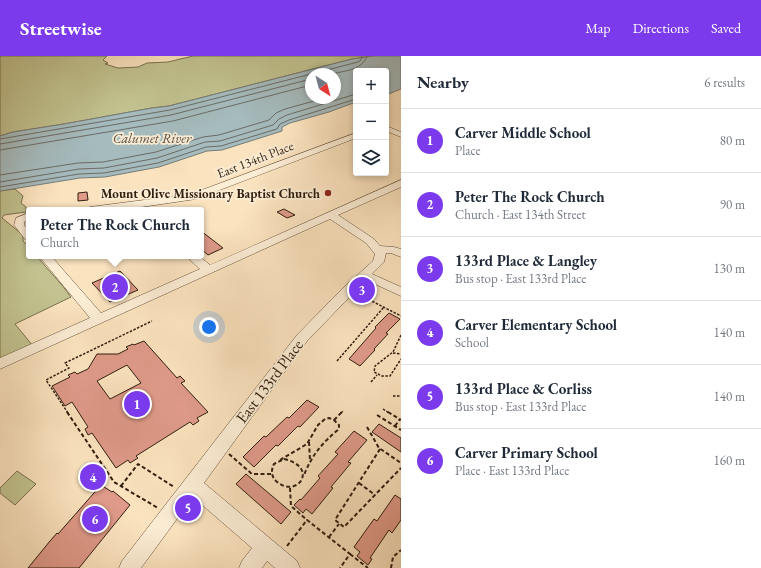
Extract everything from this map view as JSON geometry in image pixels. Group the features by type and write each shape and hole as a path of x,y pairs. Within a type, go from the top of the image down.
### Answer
{"street":[{"path":"389,126 401,135"},
{"name":"East 134th Place","path":"139,207 193,197 353,136"},
{"path":"0,364 401,183"},
{"path":"331,215 370,241 378,249 394,250 401,254"},
{"path":"25,218 19,225 26,233"},
{"name":"East 133rd Place","path":"130,568 184,486 302,338 380,258 378,249"},
{"path":"48,259 100,319"},
{"path":"196,259 209,270"},
{"path":"364,275 401,292"},
{"path":"184,486 266,547 290,568"},
{"path":"249,568 266,547"}],"path":[{"path":"355,292 401,316"},
{"path":"337,361 384,307"},
{"path":"152,321 65,363 69,368 46,380 114,482 160,509"},
{"path":"401,335 392,353 375,366 374,372 377,375 386,377 390,376 401,359"},
{"path":"392,353 401,354"},
{"path":"371,382 377,375"},
{"path":"394,396 401,396"},
{"path":"383,409 400,420 395,426"},
{"path":"334,420 343,411"},
{"path":"377,415 401,430"},
{"path":"329,418 334,420 339,425 339,429 324,442 310,460 301,482 290,488 278,484 272,474 274,464 309,442 322,420 329,418"},
{"path":"367,427 380,449 401,463"},
{"path":"309,442 310,460"},
{"path":"380,449 335,520 344,527 401,468"},
{"path":"228,454 252,474 272,474"},
{"path":"280,460 289,459 298,463 304,475"},
{"path":"121,486 138,464 184,486"},
{"path":"359,483 375,495"},
{"path":"290,488 291,506 368,568"},
{"path":"285,548 307,520"},
{"path":"329,537 340,524"},
{"path":"391,568 391,560 395,553 400,550"},
{"path":"340,568 350,554"}],"green space":[{"path":"0,56 107,56 103,60 108,63 105,64 118,68 138,67 147,63 168,62 193,56 374,56 352,59 317,68 305,68 305,71 169,106 13,132 0,136"},
{"path":"15,189 23,196 21,203 26,207 26,212 4,215 2,218 23,235 23,241 26,244 26,259 39,259 71,297 15,324 33,346 0,361 0,191"},
{"path":"17,471 36,484 15,505 0,493 0,488"}],"water":[{"name":"Calumet River","path":"374,56 401,56 401,89 389,94 389,68 353,68 353,103 329,112 290,123 282,127 282,131 222,150 207,151 159,167 105,177 80,178 0,191 0,136 13,132 169,106 305,71 305,104 341,104 341,68 317,68 352,59"}],"building":[{"path":"87,192 88,200 78,201 78,193"},
{"path":"284,209 295,215 287,218 277,212"},
{"path":"204,233 223,248 208,255 204,252"},
{"path":"120,271 138,290 110,302 92,283"},
{"path":"389,313 400,319 386,333 388,334 374,349 375,350 360,366 349,359 376,328 375,327"},
{"path":"144,341 177,378 180,376 185,381 181,383 208,412 197,418 199,421 193,425 190,422 136,456 138,458 130,463 128,460 116,468 92,433 88,435 85,429 88,427 72,402 65,406 52,386 70,377 68,375 75,372 77,374 88,369 97,354 118,354 128,349 126,347 133,344 134,345","holes":["127,365 141,383 110,399 97,381"]},
{"path":"307,400 319,407 300,427 298,426 278,446 276,445 254,467 243,457 264,436 266,437 287,417 289,418"},
{"path":"379,424 401,438 401,452 372,432"},
{"path":"354,431 367,440 348,462 351,463 331,487 333,488 312,514 306,509 303,513 294,505 300,499 301,500 320,478 318,476 338,454 335,452"},
{"path":"246,474 291,512 281,524 236,484"},
{"path":"101,485 112,492 113,491 130,505 79,568 28,568 57,533 58,534"},
{"path":"395,495 401,499 401,520 392,533 389,530 370,558 372,559 368,565 357,556 360,552 354,547 374,519 377,521"}],"place":[{"name":"Mount Olive Missionary Baptist Church","path":"328,193"},
{"name":"Peter The Rock Church","path":"115,287"},
{"name":"133rd Place & Langley","path":"362,290"},
{"name":"Carver Middle School","path":"137,404"},
{"name":"Carver Elementary School","path":"93,477"},
{"name":"133rd Place & Corliss","path":"188,508"},
{"name":"Carver Primary School","path":"95,519"}]}
